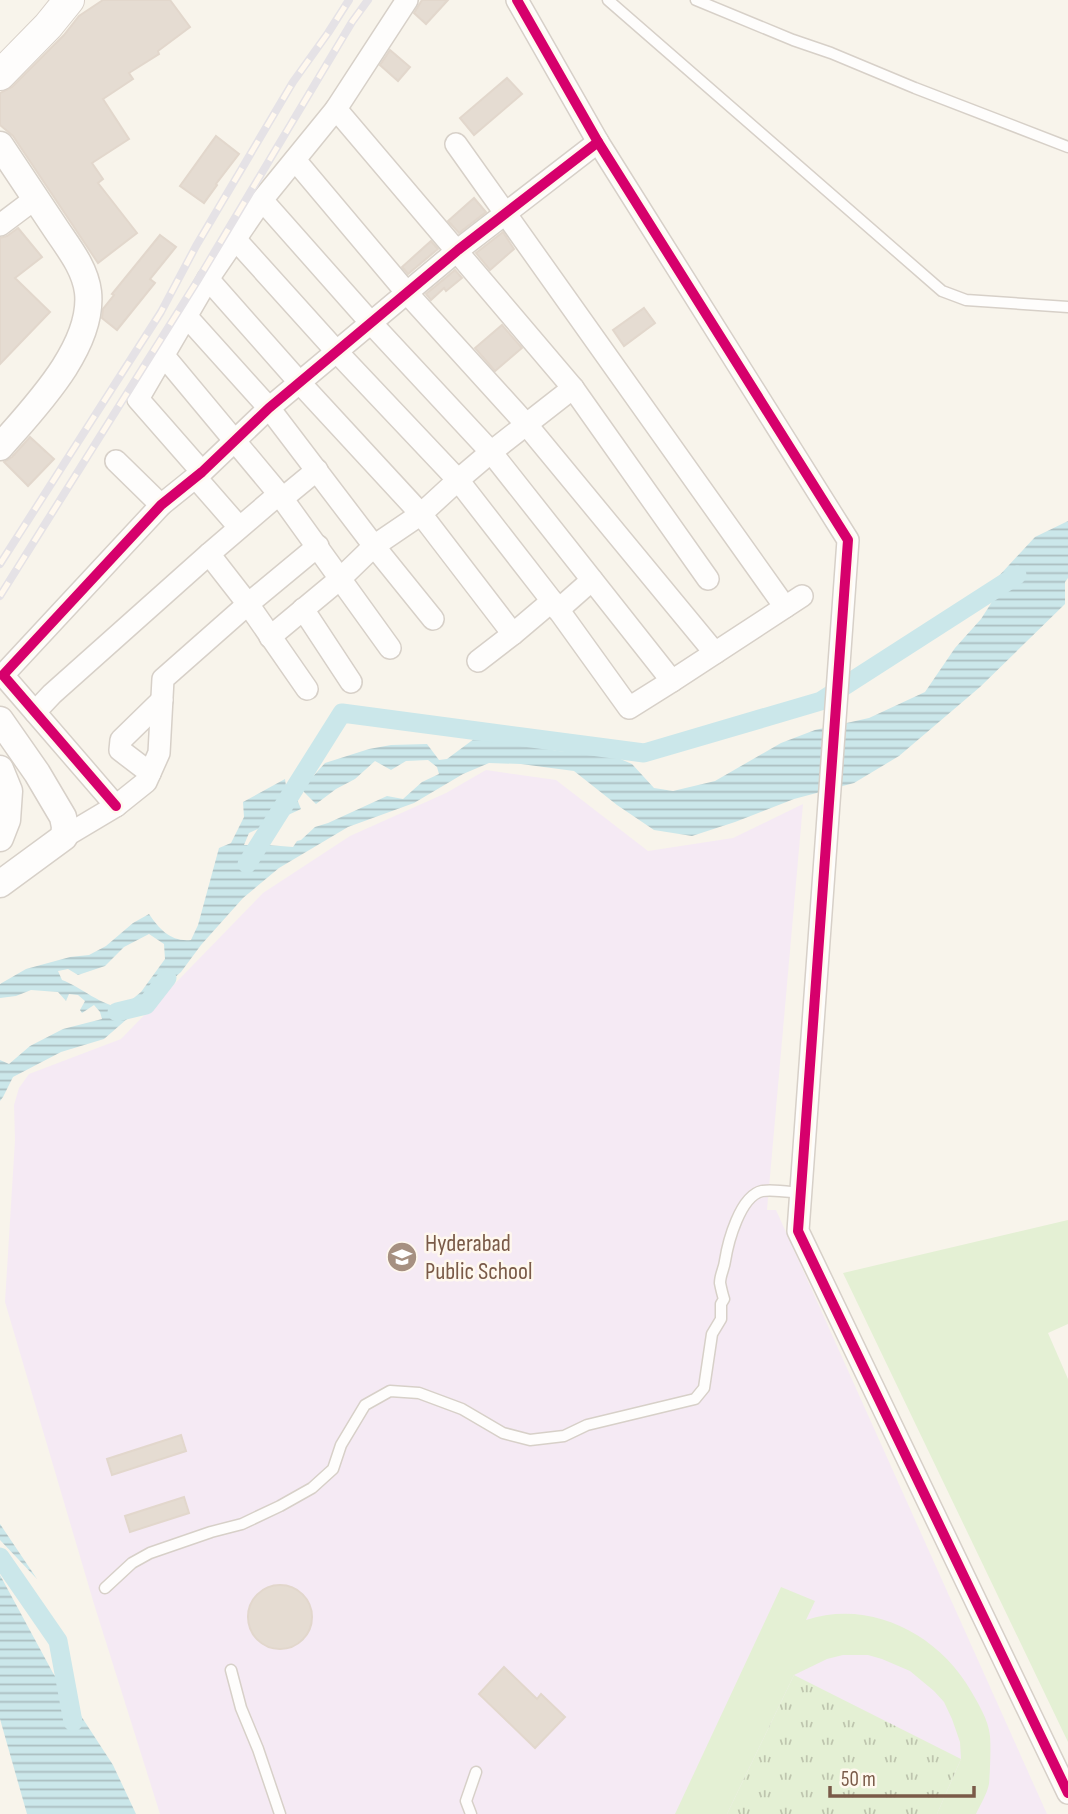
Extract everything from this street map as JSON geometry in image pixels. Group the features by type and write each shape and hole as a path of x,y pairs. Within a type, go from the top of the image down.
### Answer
{"main road":[{"path":"0,54 46,0"},
{"path":"0,75 69,0"}],"street":[{"path":"202,472 138,399 208,279 262,200 336,109 407,0"},
{"path":"517,0 598,142 848,540 798,1231 1068,1793"},
{"path":"336,109 573,388 708,579"},
{"path":"116,806 3,675 161,505 202,472 269,408 458,250 598,142"},
{"path":"236,240 458,480 629,708 793,602 456,144"},
{"path":"0,145 80,265 88,291 87,317 78,346 43,397 0,447"},
{"path":"295,160 407,293 526,424 715,653"},
{"path":"0,225 36,198"},
{"path":"262,200 491,452 672,681"},
{"path":"208,279 421,514 513,634"},
{"path":"187,317 269,408 433,619"},
{"path":"164,356 281,496 390,648"},
{"path":"270,637 341,579 374,546 421,514 491,452 573,388"},
{"path":"116,461 161,505"},
{"path":"35,712 239,527 317,470"},
{"path":"202,472 197,479 239,527"},
{"path":"0,884 64,837 116,806 146,782 159,753 163,679 318,546"},
{"path":"209,554 248,604 307,690"},
{"path":"478,661 593,580"},
{"path":"303,609 351,682"},
{"path":"150,773 120,750 121,740 162,700"},
{"path":"0,720 37,773 63,817 64,837"},
{"path":"0,769 9,791 7,820 0,838"}],"lane":[{"path":"608,0 942,291 965,300 1068,307"},
{"path":"696,0 1068,146"},
{"path":"106,1588 132,1563 150,1553 242,1524 312,1488 333,1469 341,1445 365,1405 390,1391 419,1393 462,1409 503,1433 530,1440 564,1436 587,1425 695,1399 704,1388 712,1334 721,1319 721,1304 724,1299 721,1273 726,1247 743,1208 748,1200 761,1191 801,1193"},
{"path":"231,1670 241,1708 281,1814"},
{"path":"471,1814 466,1801 476,1772"}],"shaded area":[{"name":"Hyderabad Public School","path":"486,770 556,780 648,851 733,838 803,804 767,1210 776,1210 1047,1814 160,1814 94,1604 5,1302 15,1140 14,1105 19,1088 29,1074 121,1039 263,893 350,836 446,793"}],"green space":[{"path":"1068,1220 1068,1324 1048,1333 1068,1379 1068,1742 843,1273"},
{"path":"781,1587 815,1601 806,1620 855,1614 878,1618 921,1638 957,1671 980,1707 990,1736 989,1784 976,1814 937,1814 961,1759 960,1742 944,1702 910,1671 868,1655 843,1655 827,1659 794,1675 727,1814 675,1814"},
{"path":"794,1675 961,1759 937,1814 727,1814"}],"water":[{"path":"1068,521 1065,604 980,687 899,756 854,783 794,799 692,836 654,830 574,771 489,763 463,774 414,803 348,827 279,868 243,898 181,972 104,1039 61,1052 13,1077 0,1101 0,1060 9,1064 30,1046 63,1029 102,1019 94,1005 82,1013 80,1010 85,1001 78,995 69,994 66,1001 58,992 31,990 0,998 0,984 26,969 70,957 89,955 106,946 133,923 149,914 167,934 178,939 191,940 198,925 219,848 231,843 244,817 243,802 285,779 286,786 294,786 299,775 309,781 325,763 391,745 427,744 439,760 447,759 478,736 558,751 611,755 632,764 654,788 673,791 715,781 781,743 815,730 869,718 925,692 997,594 997,578 1035,537","holes":["428,760 437,767 439,774 422,782 403,799 387,796 315,827 293,847 268,845 257,841 244,845 249,833 301,809 297,799 303,791 316,804 355,779 375,761 391,770 406,761","149,934 164,944 165,959 141,992 130,1001 130,1006 105,1003 62,980 58,971 68,969 78,975 105,966 124,947"]},
{"path":"0,1524 37,1579 0,1540"},
{"path":"0,1575 53,1673 113,1765 136,1814 27,1814 0,1719"}],"building":[{"path":"103,0 170,0 190,27 158,51 159,54 129,73 133,79 103,99 129,139 92,163 103,179 98,183 137,233 98,263 13,136 0,125 0,93 12,87 64,35 79,16"},
{"path":"422,0 448,0 426,24 414,13"},
{"path":"390,50 410,67 398,81 380,65"},
{"path":"507,78 522,94 474,135 460,118"},
{"path":"216,136 239,154 204,203 180,186"},
{"path":"474,198 486,212 459,233 448,221"},
{"path":"18,228 42,257 15,278 50,312 0,364 0,238"},
{"path":"503,232 514,249 490,270 476,253"},
{"path":"160,235 176,247 150,279 155,283 117,330 102,318 103,309"},
{"path":"431,241 438,249 408,274 402,267"},
{"path":"455,270 462,278 446,291 444,288 431,300 426,294"},
{"path":"644,308 655,323 624,346 613,330"},
{"path":"502,325 522,348 495,371 475,348"},
{"path":"30,437 54,459 28,486 4,462"},
{"path":"181,1435 186,1451 112,1475 107,1459"},
{"path":"184,1497 189,1513 130,1532 125,1516"},
{"path":"274,1585 286,1585 303,1594 310,1605 310,1629 303,1640 286,1649 274,1649 262,1644 253,1635 248,1623 248,1611 253,1599 262,1590"},
{"path":"504,1667 537,1699 541,1694 565,1717 535,1748 479,1694"}],"waterway":[{"path":"247,864 342,713 644,753 821,701 1017,575"},
{"path":"117,1012 146,1005 167,978"},
{"path":"0,1557 58,1641 73,1722"}],"railway":[{"path":"0,564 161,312 196,246 293,82 349,0"},
{"path":"0,596 196,283 352,22 368,0"}],"cycle path":[{"path":"517,0 598,142 848,540 798,1231 1068,1793"},
{"path":"116,806 3,675 161,505 202,472 269,408 458,250 598,142"}],"place":[{"name":"Hyderabad Public School","path":"402,1257"}]}
